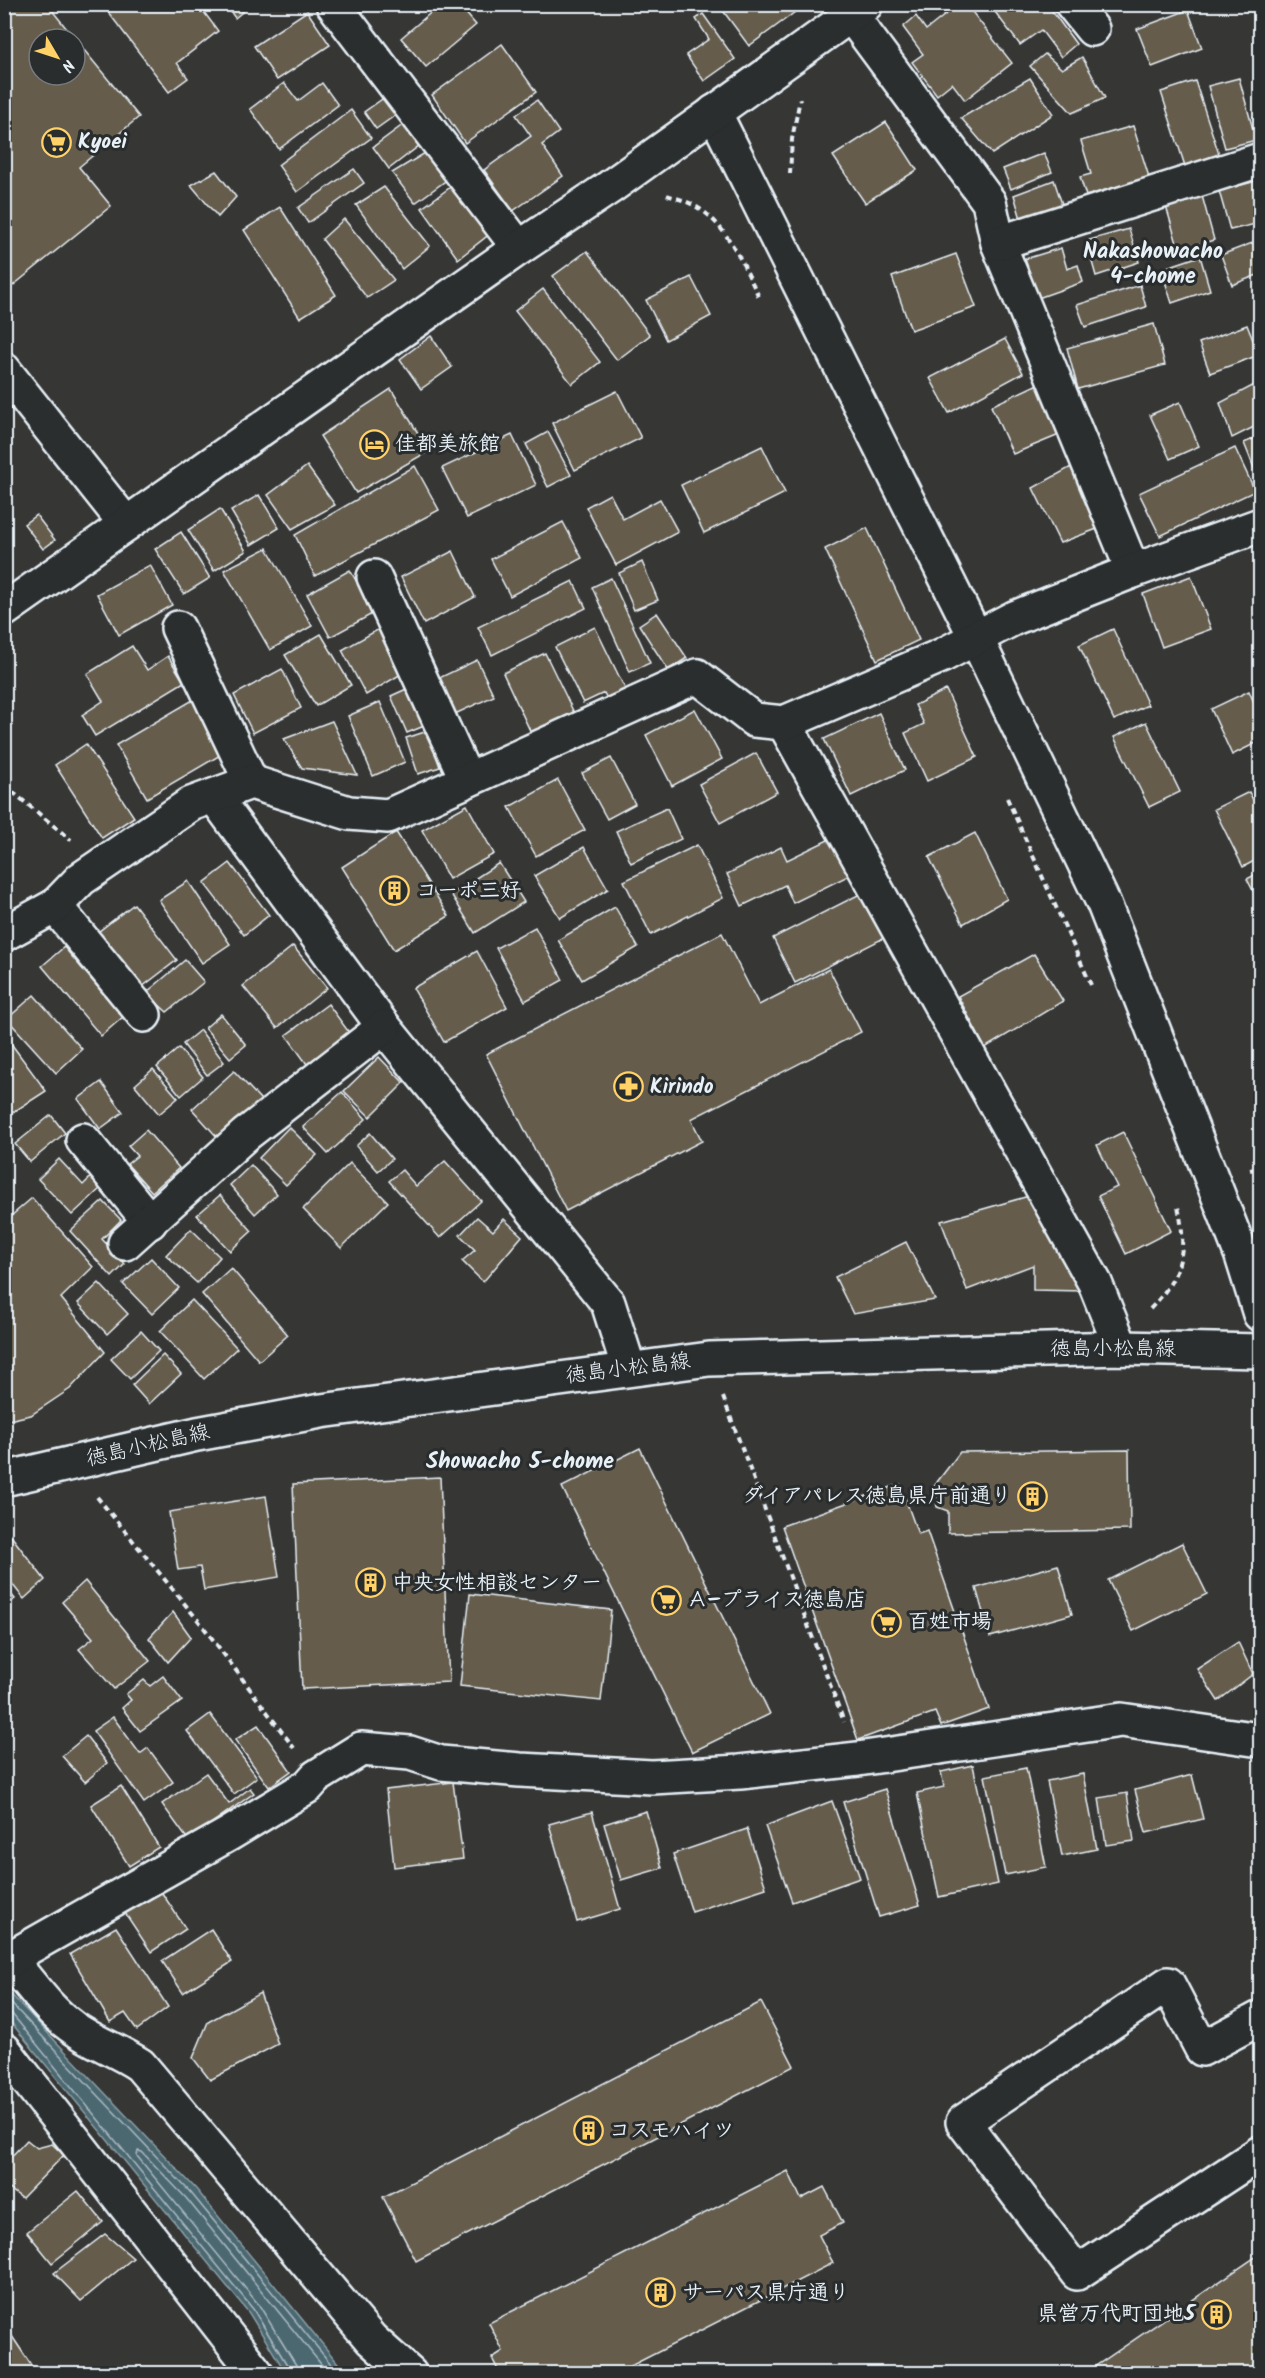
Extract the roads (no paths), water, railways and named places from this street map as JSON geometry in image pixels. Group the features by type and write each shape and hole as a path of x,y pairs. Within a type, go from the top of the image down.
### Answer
{"street":[{"path":"333,4 519,248"},
{"path":"1072,4 1092,29"},
{"path":"4,610 519,248 610,187 858,10 989,202 998,243 1132,571"},
{"path":"714,112 976,638 1104,904 1242,1256 1260,1314"},
{"path":"998,243 1260,160"},
{"path":"4,370 126,524"},
{"path":"4,934 55,906 81,879 191,804 251,782 349,813 388,816 697,676 754,720 784,723 942,656 1014,618 1132,571 1260,525"},
{"path":"374,577 467,780"},
{"path":"178,628 251,782"},
{"path":"784,723 1095,1282 1121,1347"},
{"path":"214,796 384,1027 608,1303 629,1369"},
{"path":"55,906 144,1015"},
{"path":"125,1243 245,1135 384,1027"},
{"path":"83,1140 150,1222"},
{"name":"徳島小松島線","path":"4,1479 197,1434 321,1411 709,1359 1121,1347 1260,1351"},
{"path":"410,2373 371,2338 140,2066 121,2052 71,2026 54,2012 7,1960 230,1834 308,1786 316,1777 361,1749 410,1753 441,1763 652,1777 740,1772 858,1759 1121,1720 1260,1740"},
{"path":"1260,2018 1202,2049 1168,1984 963,2122 1077,2273 1260,2153"},
{"path":"4,2050 257,2373"}],"water":[{"path":"5,1988 196,2189 346,2373 286,2373 249,2313 5,2015"}],"place":[{"name":"Kyoei","path":"57,142"},
{"name":"佳都美旅館","path":"374,444"},
{"name":"コーポ三好","path":"395,891"},
{"name":"Kirindo","path":"629,1087"},
{"name":"ダイアパレス徳島県庁前通り","path":"1033,1496"},
{"name":"中央女性相談センター","path":"371,1583"},
{"name":"Ａ−プライス徳島店","path":"666,1600"},
{"name":"百姓市場","path":"887,1622"},
{"name":"コスモハイツ","path":"588,2131"},
{"name":"サーパス県庁通り","path":"661,2293"},
{"name":"県営万代町団地5","path":"1216,2314"}],"district":[{"name":"Nakashowacho 4-chome","path":"1153,264"},
{"name":"Showacho 5-chome","path":"520,1462"}]}
